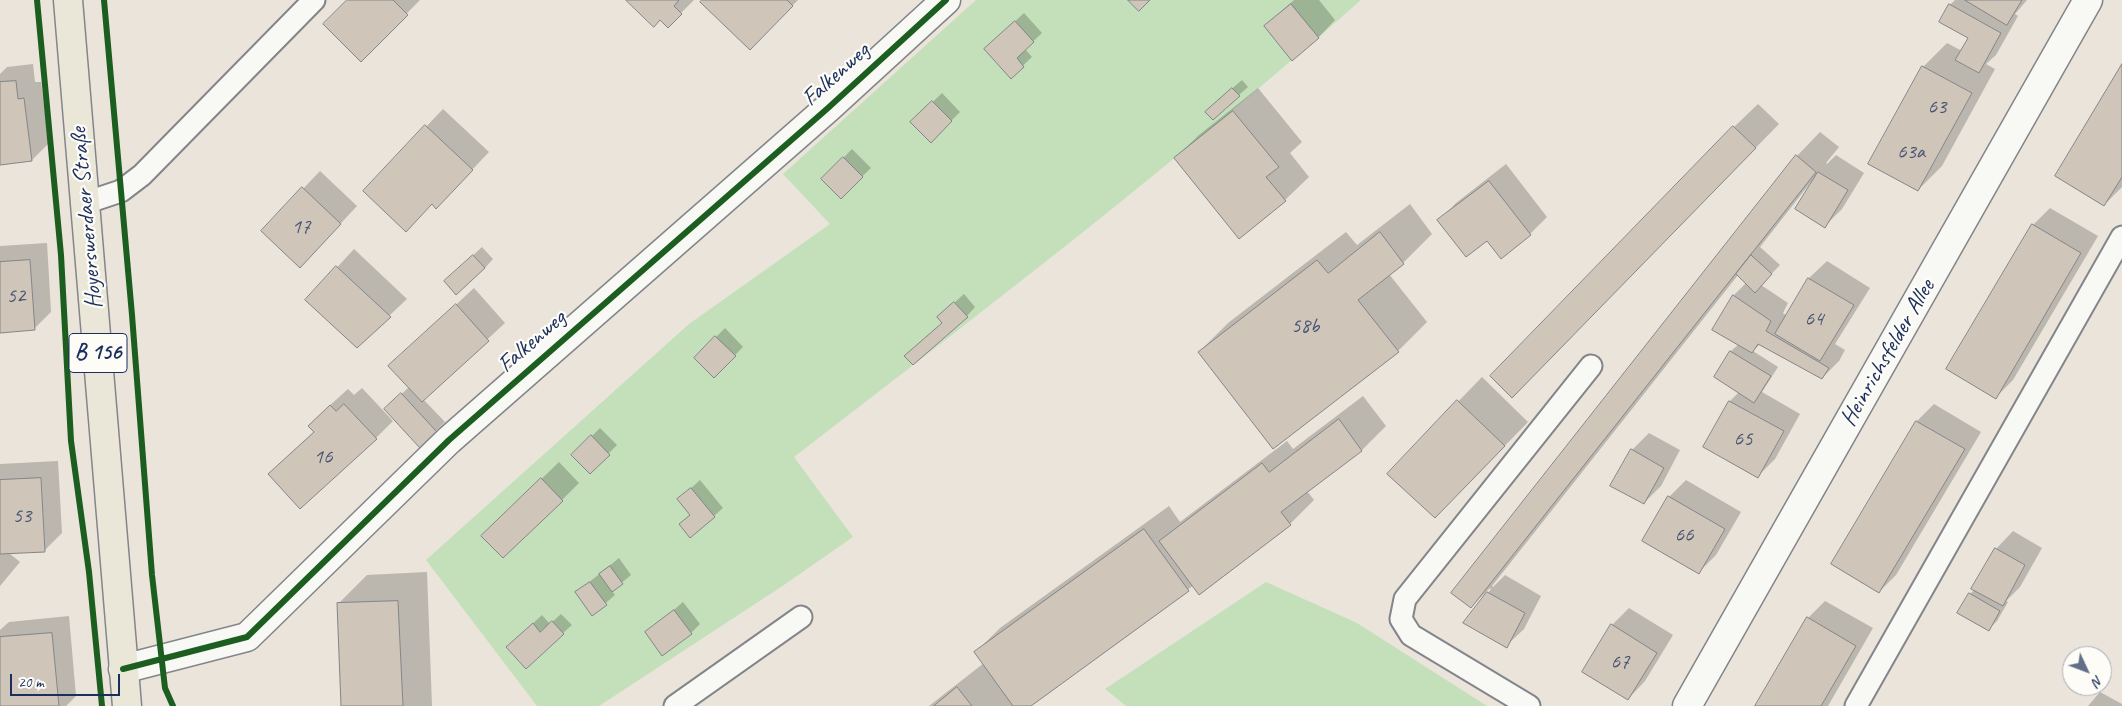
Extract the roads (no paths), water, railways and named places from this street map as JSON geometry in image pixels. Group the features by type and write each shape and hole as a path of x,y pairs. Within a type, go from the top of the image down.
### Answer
{"main road":[{"name":"Hoyerswerdaer Straße","path":"68,0 127,706"}],"street":[{"name":"Falkenweg","path":"123,668 247,637 448,440 828,108 946,0"},
{"name":"Heinrichsfelder Allee","path":"1687,706 2088,0"}],"lane":[{"path":"85,203 121,191 142,175 314,0"},
{"path":"1856,706 2122,237"},
{"path":"1529,706 1410,635 1401,619 1405,599 1591,366"},
{"path":"675,706 801,617"}]}
